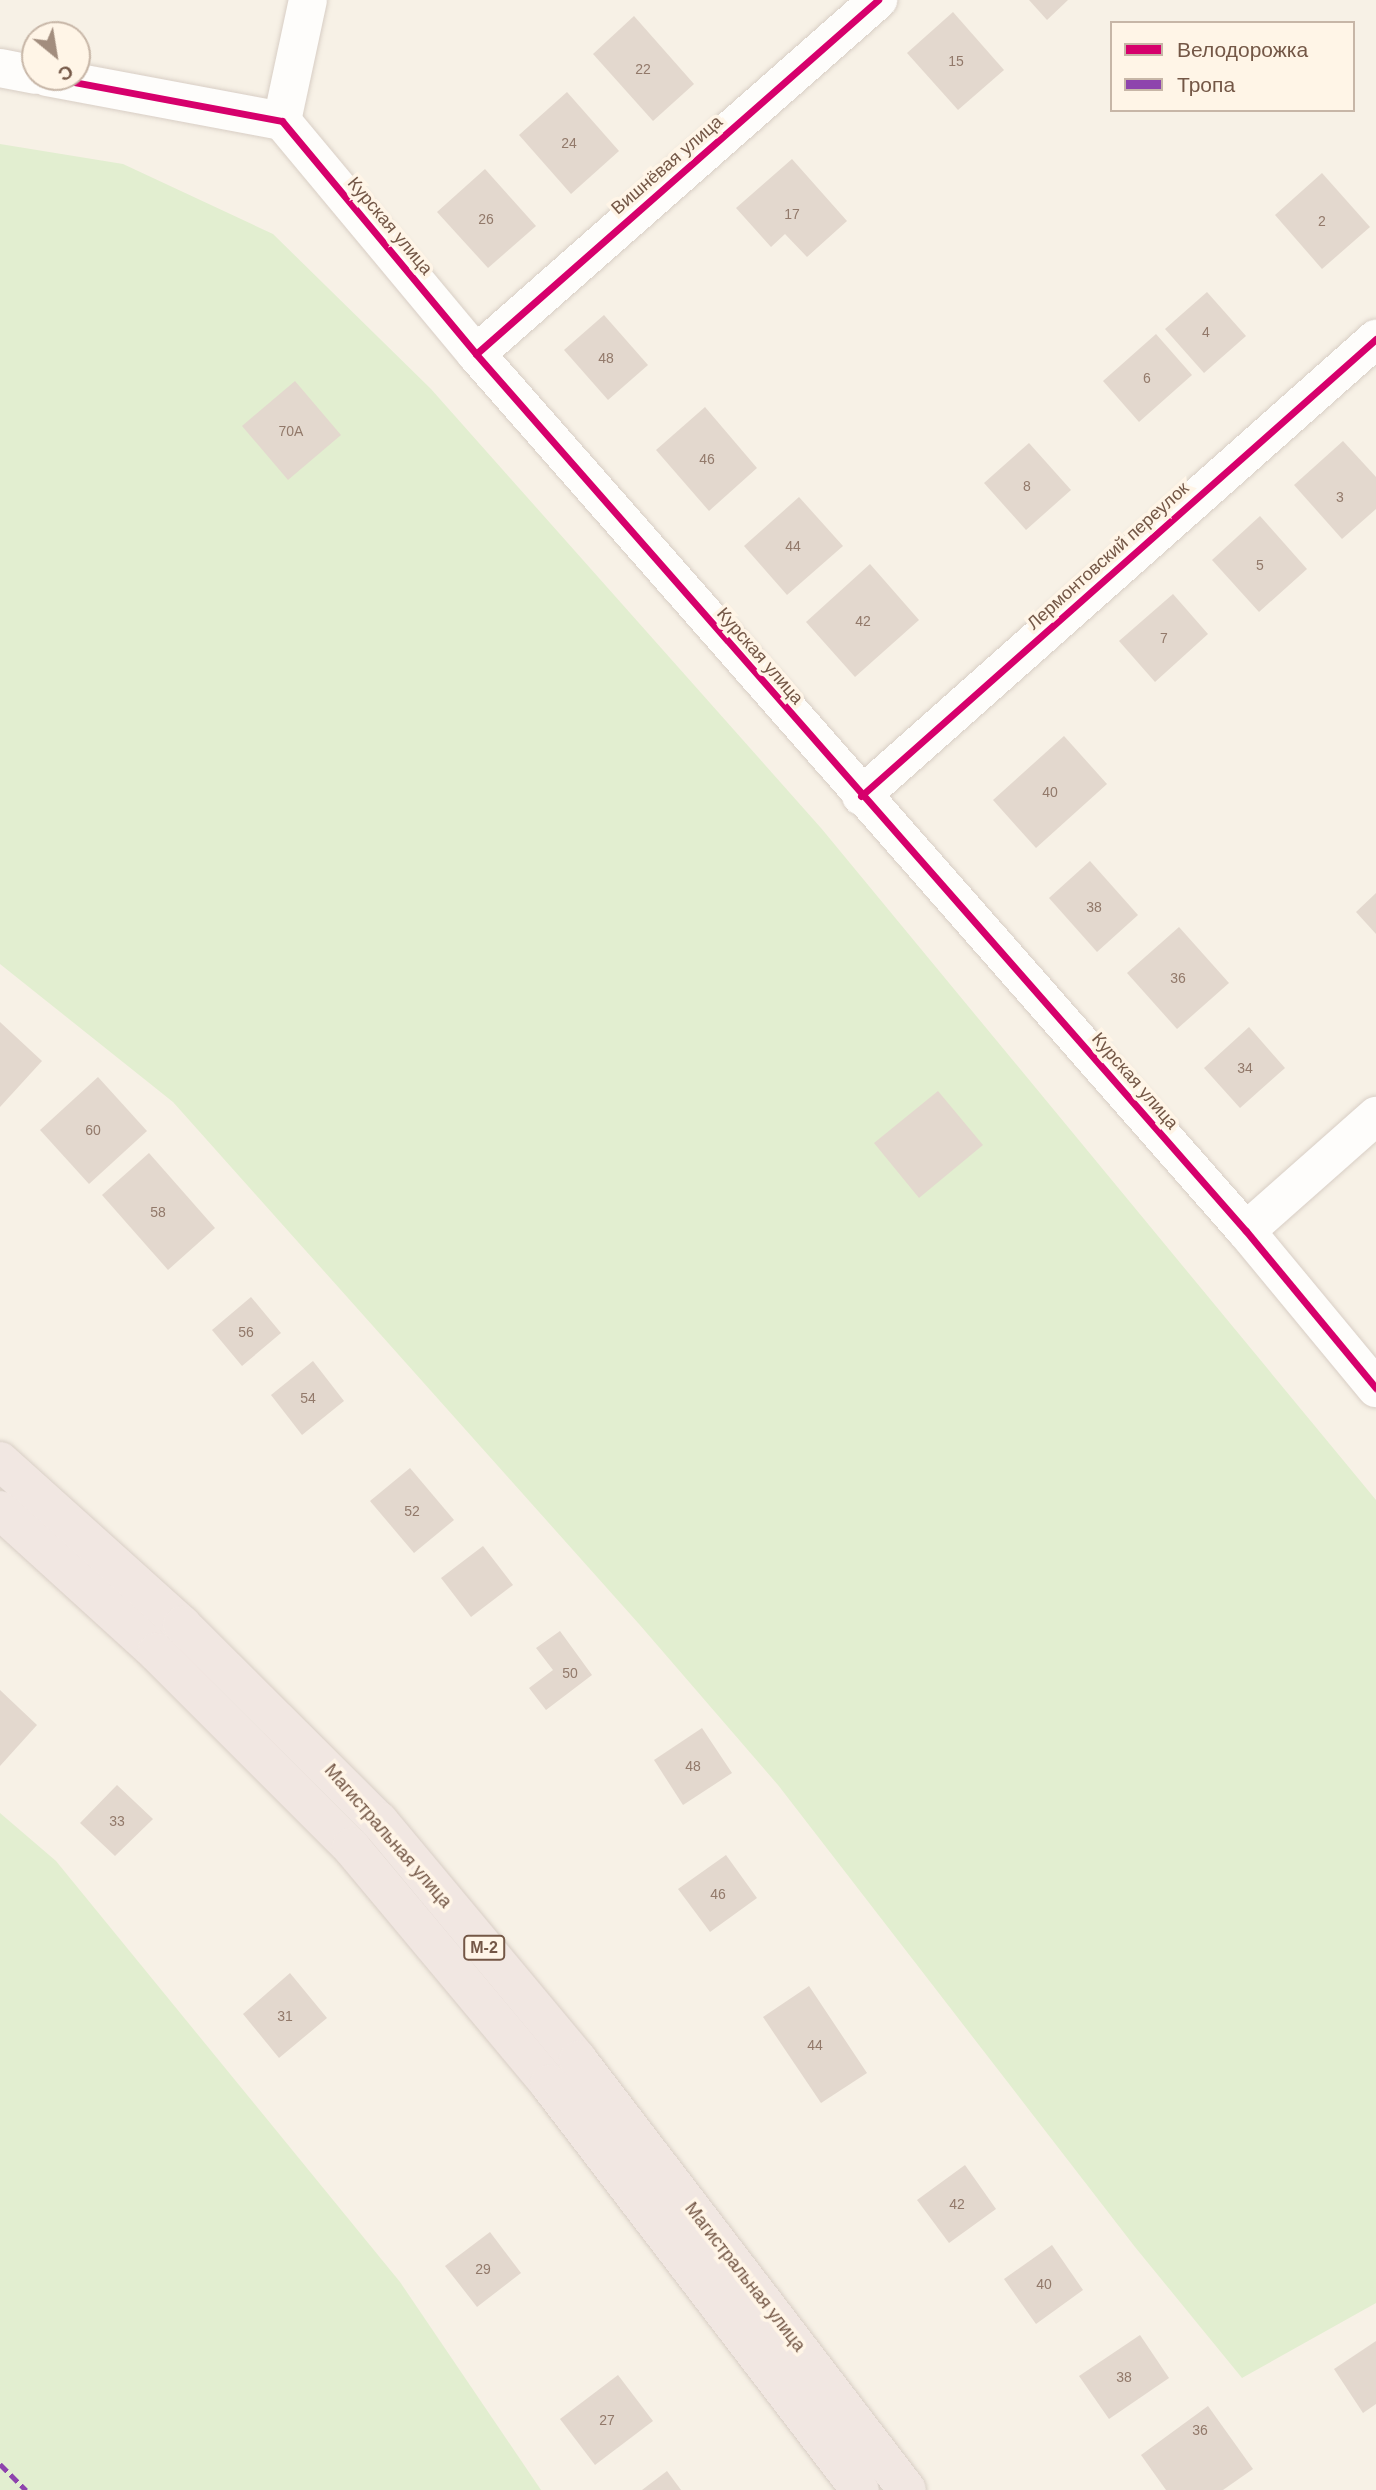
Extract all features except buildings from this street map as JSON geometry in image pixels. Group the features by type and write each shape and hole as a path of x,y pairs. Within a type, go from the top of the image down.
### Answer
{"highway":[{"name":"Магистральная улица","path":"0,1461 182,1625 379,1821 578,2060 907,2490"},
{"name":"Магистральная улица","path":"0,1510 186,1680 351,1847 549,2084 860,2490"}],"street":[{"path":"91,85 282,121 308,0"},
{"name":"Вишнёвая улица","path":"476,354 878,0"},
{"path":"0,68 21,72"},
{"name":"Курская улица","path":"282,121 476,354 1246,1231 1376,1388"},
{"name":"Лермонтовский переулок","path":"862,796 1376,339"},
{"path":"1246,1231 1376,1116"}],"green space":[{"path":"0,144 123,164 273,234 431,389 821,828 1376,1500 1376,2303 1242,2378 1135,2247 778,1785 639,1624 173,1102 0,964"},
{"path":"0,1813 56,1861 400,2282 541,2490 0,2490"}],"marked path":[{"path":"0,2464 26,2490"}],"cycle path":[{"path":"476,354 878,0"},
{"path":"91,85 282,121 476,354 1246,1231 1376,1388"},
{"path":"861,796 1376,339"}]}
